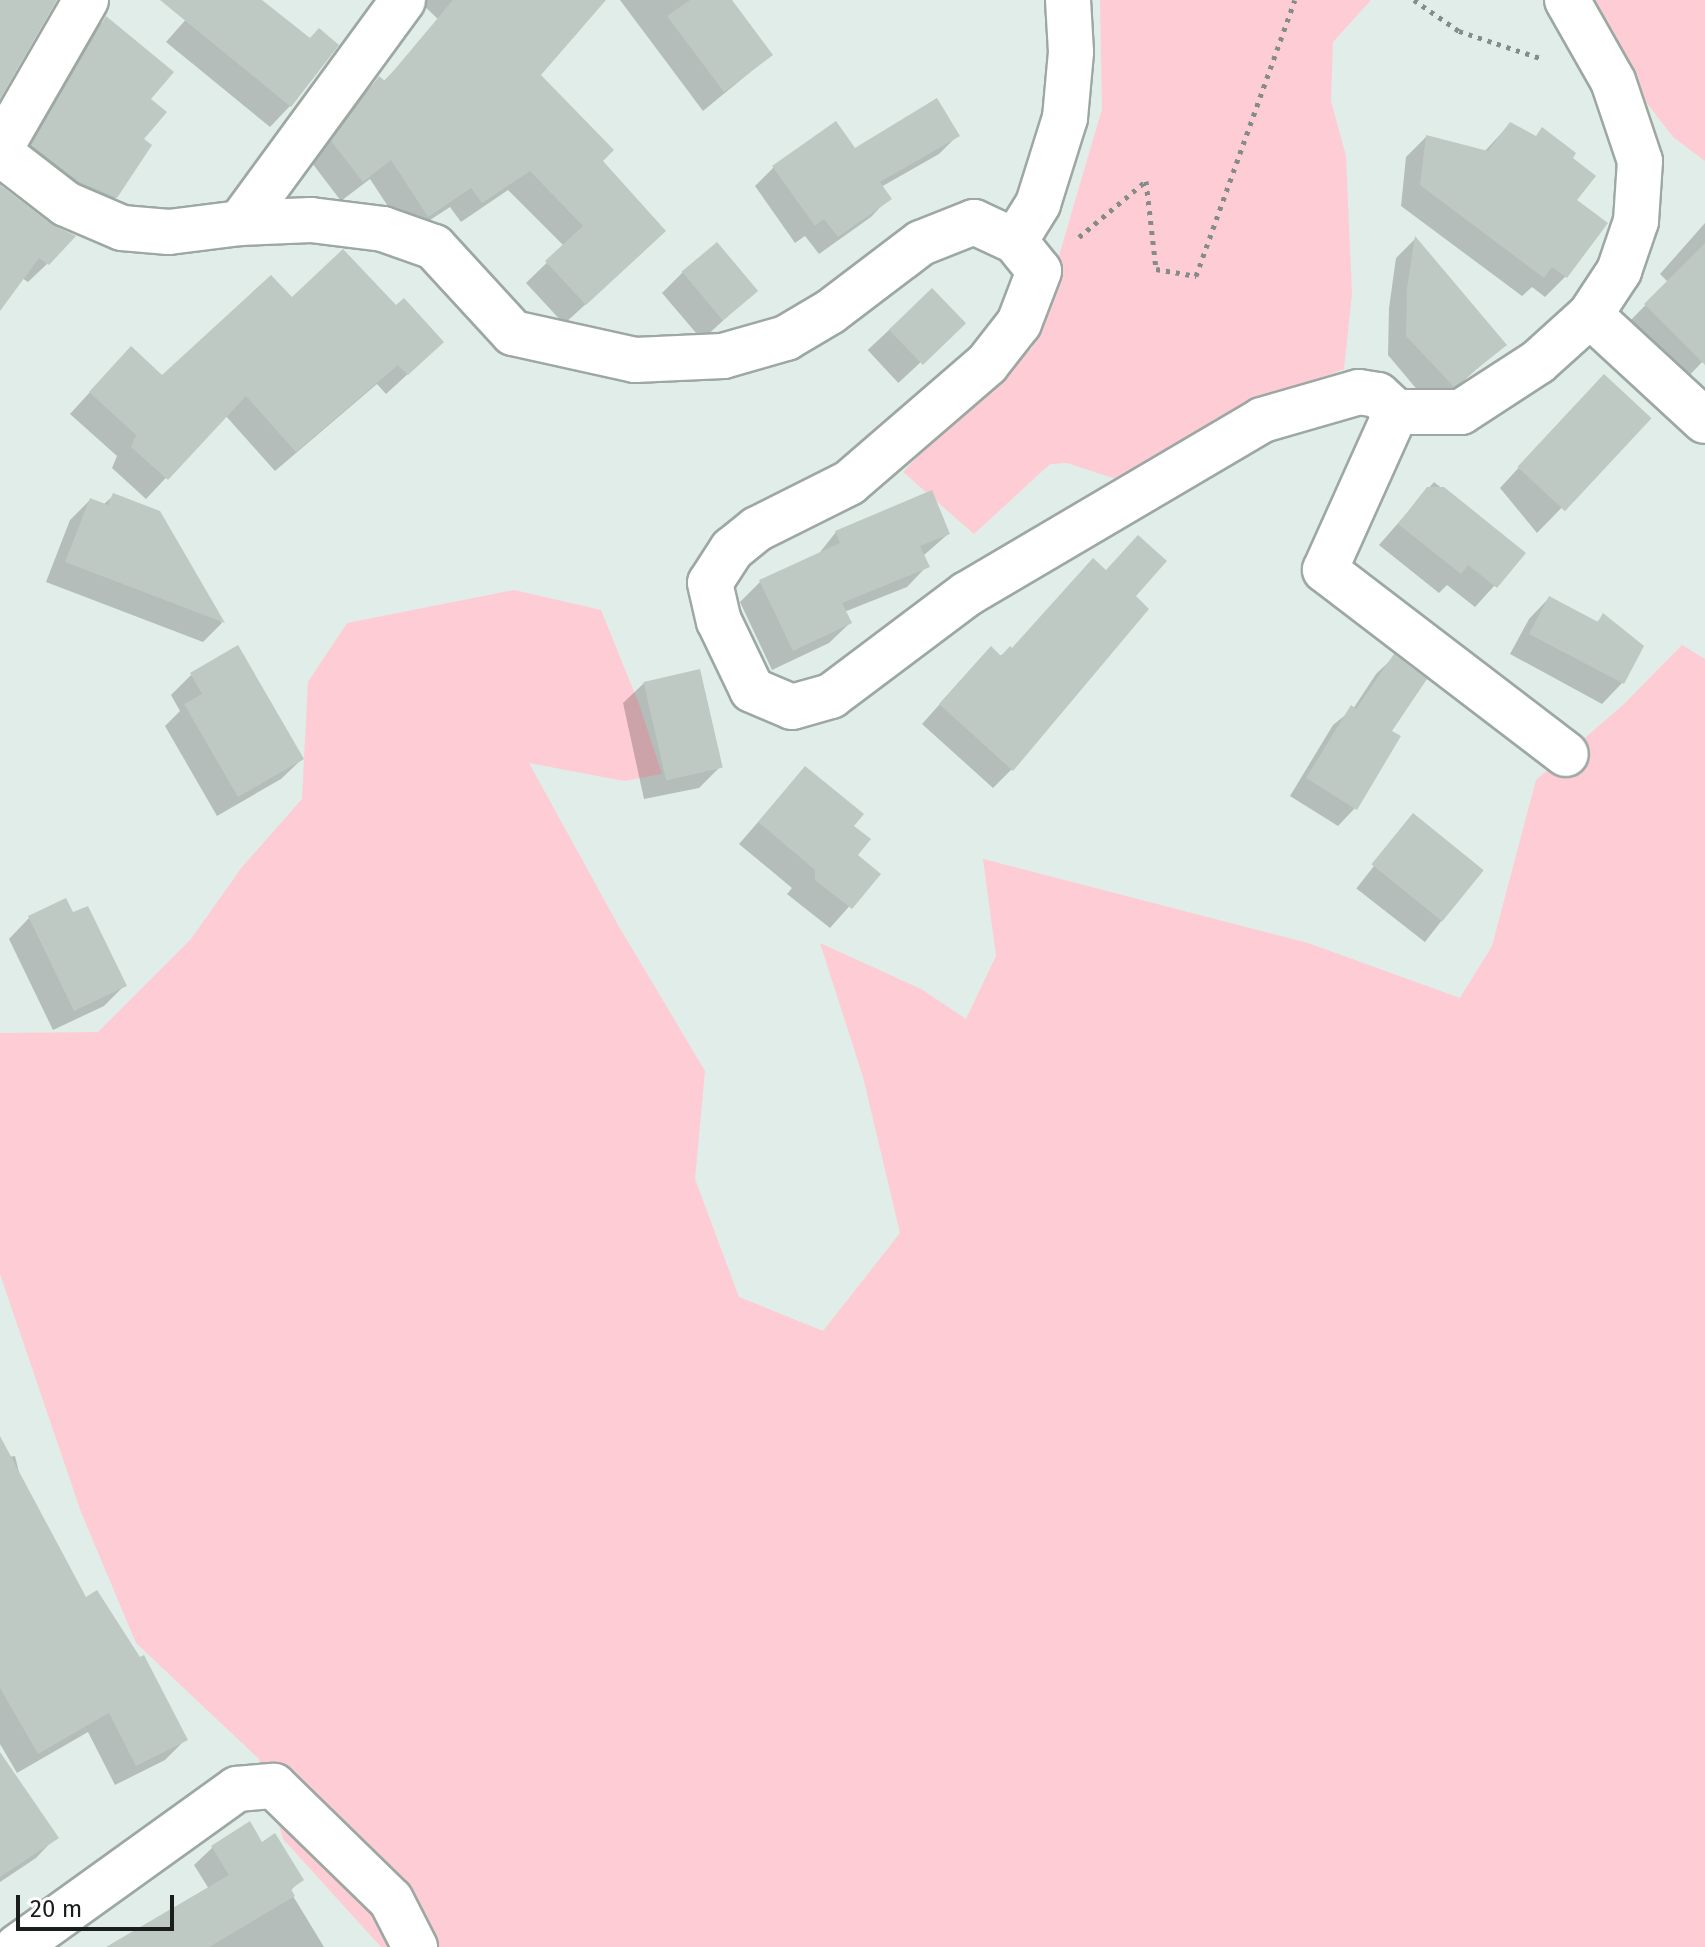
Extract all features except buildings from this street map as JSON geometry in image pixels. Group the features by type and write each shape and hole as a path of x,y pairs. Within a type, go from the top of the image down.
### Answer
{"street":[{"path":"86,0 0,151 66,204 122,228 169,232 240,223 311,220 383,229 434,247 513,333 635,360 723,356 786,338 830,312 921,243 974,222 1027,256"},
{"path":"240,223 403,0"},
{"path":"1068,0 1071,52 1065,118 1038,204 1027,256 1019,323 987,364 849,483 757,529 732,549 710,583 719,621 752,690 792,707 831,696 967,594 1262,420 1359,392 1378,395 1396,412 1461,412 1538,362 1590,315 1619,271 1636,221 1640,161 1613,81 1567,0"},
{"path":"1590,315 1705,421"},
{"path":"1396,412 1325,570 1566,754"},
{"path":"17,1947 237,1789 274,1786 391,1900 415,1947"}],"path":[{"path":"1027,256 1146,181 1156,269 1196,276 1295,0"},
{"path":"1414,0 1459,31 1613,81"}],"shaded area":[{"path":"1100,0 1371,0 1333,42 1331,101 1346,156 1352,294 1344,369 1251,405 1119,480 1067,463 1050,464 974,534 903,472 952,421 1032,348 1102,109"},
{"path":"1572,0 1705,0 1705,161 1673,137 1572,6"},
{"path":"514,590 601,610 639,704 662,774 624,781 529,763 618,925 705,1071 695,1179 739,1297 823,1331 900,1233 863,1077 820,943 921,989 966,1019 996,956 983,859 1308,943 1460,998 1492,946 1536,780 1623,705 1682,645 1705,659 1705,1947 381,1947 283,1839 259,1759 136,1643 81,1512 0,1274 0,1033 98,1032 191,939 242,867 302,799 308,682 347,623"}]}
